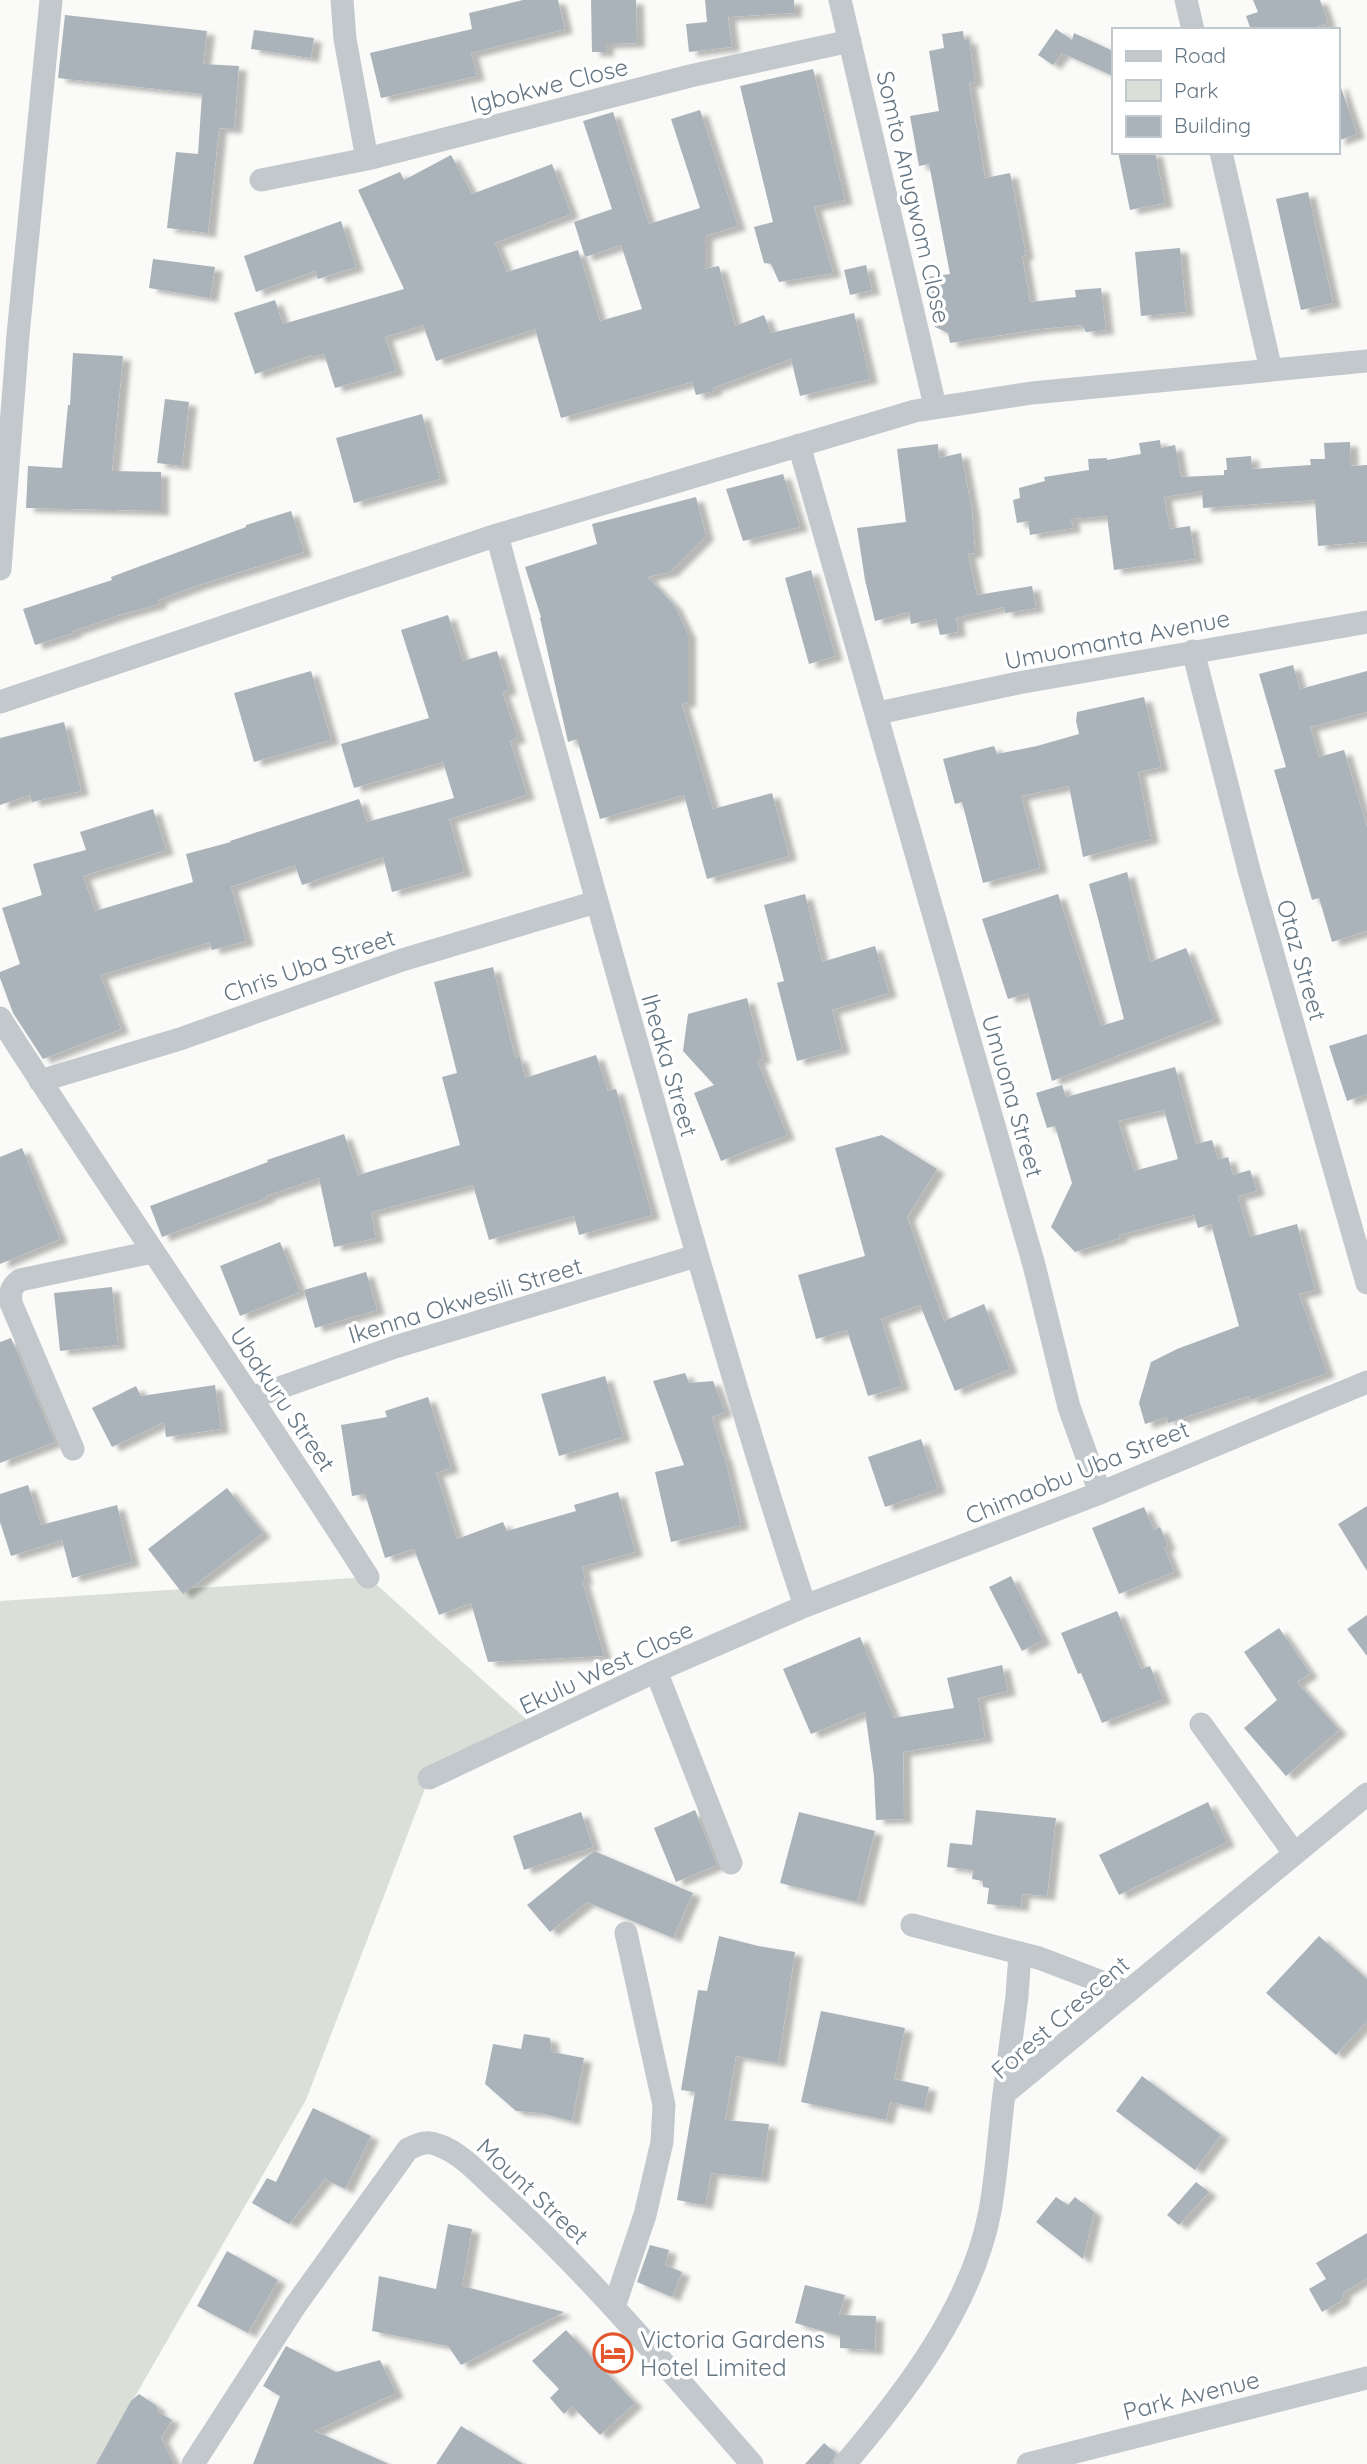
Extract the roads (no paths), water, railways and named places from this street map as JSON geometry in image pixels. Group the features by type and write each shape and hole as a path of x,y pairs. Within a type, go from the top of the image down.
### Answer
{"street":[{"path":"0,569 18,335 51,0"},
{"path":"341,0 345,39 367,159"},
{"name":"Somto Anugwom Close","path":"840,0 936,407"},
{"path":"1186,0 1193,28"},
{"name":"Igbokwe Close","path":"261,180 367,159 677,79 850,41"},
{"path":"1222,154 1271,370"},
{"path":"0,702 497,535 936,407 1032,393 1367,360"},
{"name":"Umuona Street","path":"799,445 878,713 1034,1265 1069,1407 1100,1493"},
{"name":"Iheaka Street","path":"497,535 596,902 696,1256 759,1468 805,1606"},
{"name":"Umuomanta Avenue","path":"878,713 1018,683 1367,622"},
{"name":"Otaz Street","path":"1193,651 1250,874 1367,1283"},
{"name":"Chris Uba Street","path":"40,1081 180,1039 402,960 596,902"},
{"name":"Ubakuru Street","path":"0,1018 152,1252 279,1437 368,1577"},
{"path":"73,1450 11,1303 13,1285 20,1280 152,1252"},
{"name":"Ikenna Okwesili Street","path":"251,1398 395,1347 696,1256"},
{"name":"Chimaobu Uba Street","path":"805,1606 1100,1493 1367,1382"},
{"name":"Ekulu West Close","path":"429,1778 656,1671 805,1606"},
{"path":"656,1671 731,1863"},
{"path":"1201,1724 1294,1853"},
{"name":"Forest Crescent","path":"845,2464 868,2438 916,2373 955,2311 990,2212 1004,2094 1367,1794"},
{"path":"912,1925 1020,1953 1128,1992"},
{"path":"614,2307 645,2215 662,2142 664,2105 625,1933"},
{"path":"1004,2094 1020,1953"},
{"name":"Mount Street","path":"193,2464 295,2306 408,2149 425,2141 457,2155 523,2214 614,2307 752,2464"},
{"name":"Park Avenue","path":"1028,2464 1367,2378"}],"place":[{"name":"Victoria Gardens Hotel Limited","path":"613,2353"}]}
